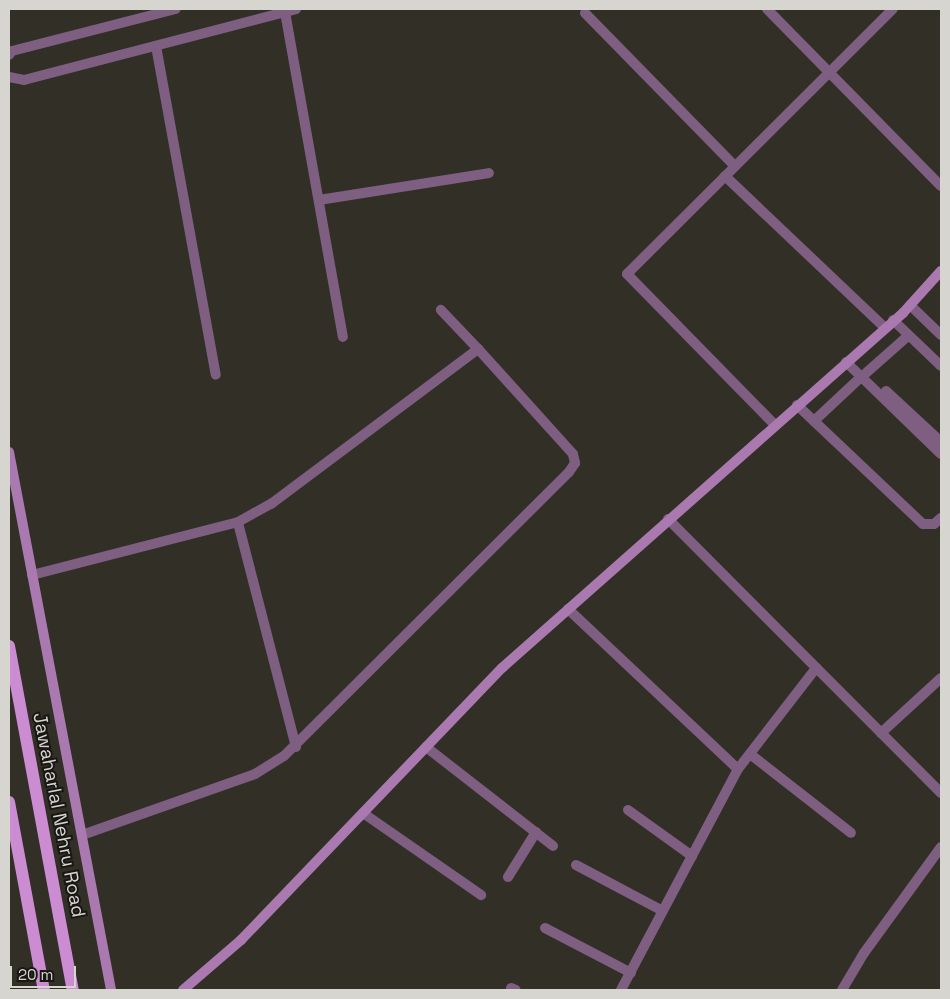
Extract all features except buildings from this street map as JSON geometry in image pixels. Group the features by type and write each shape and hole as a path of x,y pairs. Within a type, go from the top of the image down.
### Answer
{"main road":[{"name":"Jawaharlal Nehru Road","path":"9,646 73,990"},
{"path":"9,802 44,990"}],"street":[{"path":"9,55 12,51 176,9"},
{"path":"9,77 24,80 296,9"},
{"path":"767,9 941,186"},
{"path":"774,424 627,274 893,9"},
{"path":"286,12 344,337"},
{"path":"584,13 735,166"},
{"path":"156,46 216,375"},
{"path":"319,200 489,173"},
{"path":"725,176 889,324 908,335 941,366"},
{"path":"183,990 241,940 502,668 774,424 889,324 910,305 941,271"},
{"path":"910,305 941,335"},
{"path":"82,835 254,774 296,747 575,463 573,454 441,310"},
{"path":"814,421 908,335"},
{"path":"32,575 238,522 271,504 478,349"},
{"path":"848,360 941,442"},
{"path":"864,375 941,454"},
{"path":"797,405 923,524 934,524 941,518"},
{"path":"9,452 111,990"},
{"path":"668,519 941,793"},
{"path":"238,522 296,747"},
{"path":"568,609 738,769"},
{"path":"621,990 738,769 816,668"},
{"path":"881,733 941,678"},
{"path":"426,747 553,846"},
{"path":"750,754 851,833"},
{"path":"628,810 692,856"},
{"path":"363,813 481,895"},
{"path":"508,877 536,832"},
{"path":"842,990 864,953 941,847"},
{"path":"576,865 663,911"},
{"path":"545,928 630,973"}]}
